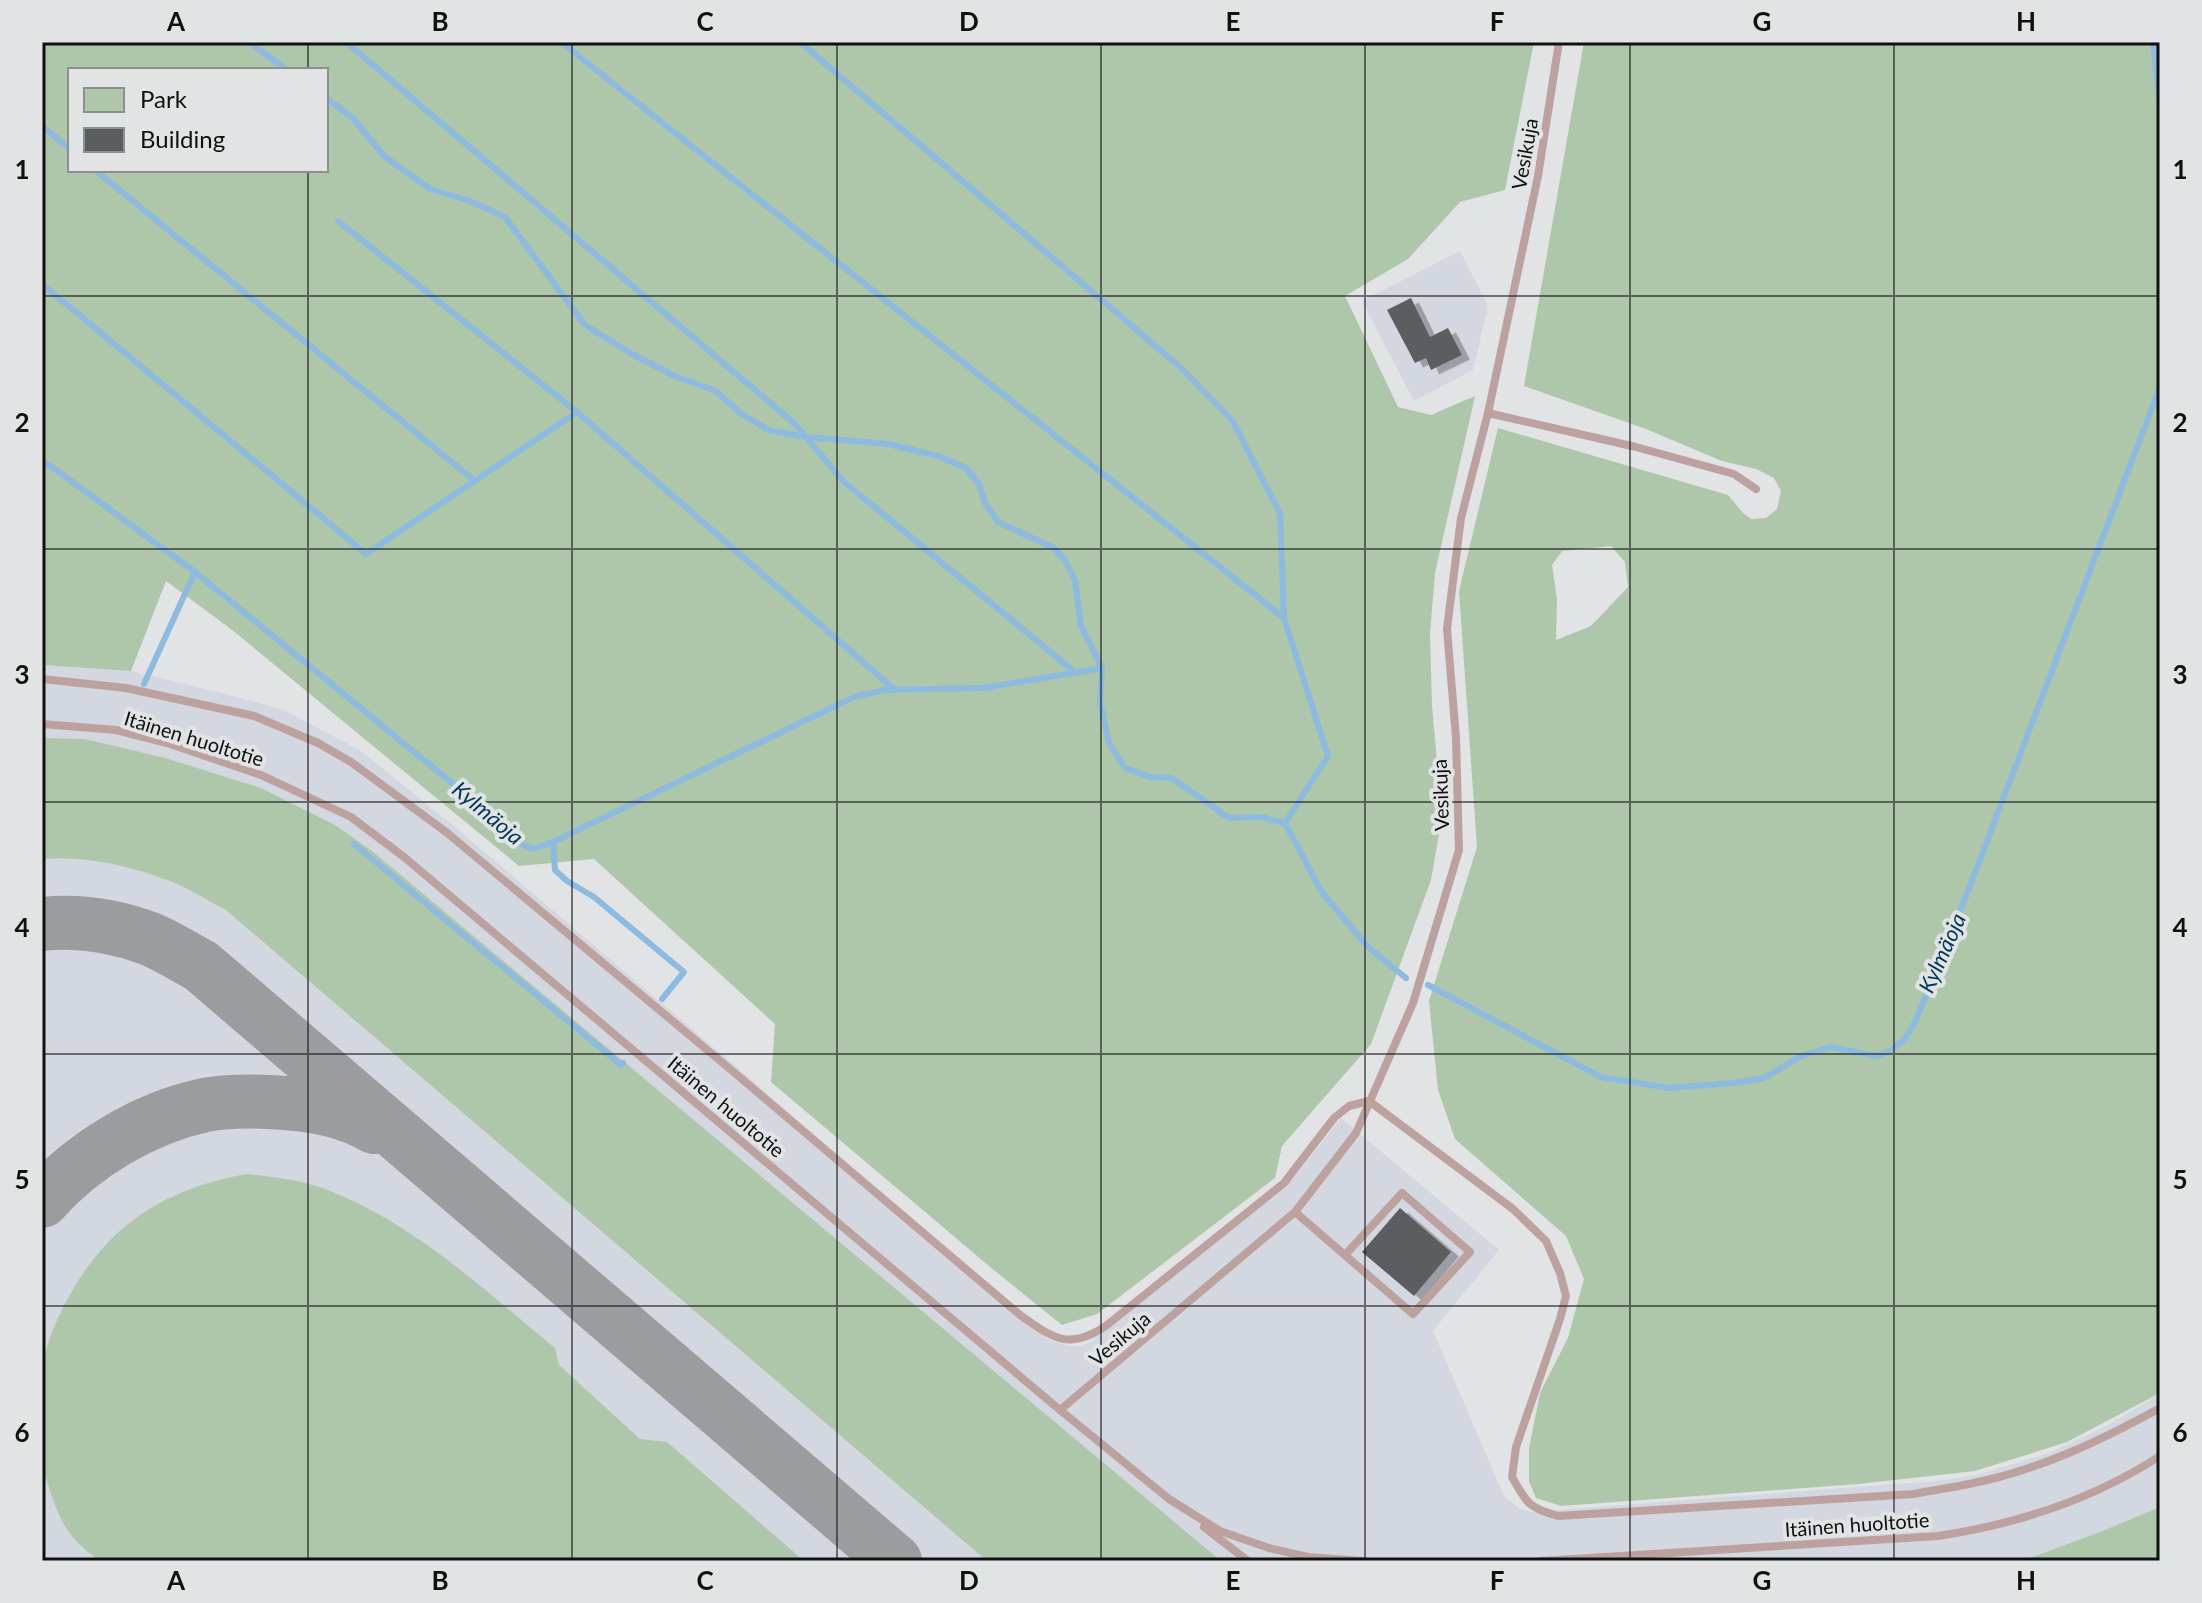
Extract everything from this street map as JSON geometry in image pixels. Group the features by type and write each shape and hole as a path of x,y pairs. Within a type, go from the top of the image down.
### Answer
{"lane":[{"name":"Vesikuja","path":"1060,1410 1295,1212 1356,1133 1413,1003 1459,850 1456,738 1447,629 1461,518 1488,413 1538,176 1559,42"},
{"path":"1488,413 1636,447 1734,474 1756,489"},
{"path":"42,679 126,688 254,716 318,743 351,762 458,842 1020,1315 1049,1336 1071,1340 1088,1338 1107,1325 1284,1183 1334,1118 1349,1106 1369,1101 1513,1209 1546,1241 1560,1273 1566,1296 1516,1447 1512,1477 1535,1509 1558,1516 1914,1494 1971,1484 2051,1460 2160,1408"},
{"name":"Itäinen huoltotie","path":"42,724 116,730 167,743 261,775 351,817 404,857 1169,1499 1220,1531 1269,1548 1308,1557 1363,1561"},
{"path":"1295,1212 1413,1314 1470,1252 1402,1193 1345,1255"},
{"name":"Itäinen huoltotie","path":"1541,1561 1938,1536 1978,1530 2045,1513 2100,1490 2160,1456"},
{"path":"1169,1499 1248,1561"}],"shaded area":[{"path":"1460,251 1488,306 1473,370 1414,401 1362,301"},
{"path":"42,665 131,671 234,696 284,710 361,751 739,1069 1019,1318 1049,1340 1068,1346 1091,1342 1293,1179 1341,1118 1499,1250 1433,1331 1504,1496 1520,1509 1530,1512 1937,1481 1977,1475 2049,1453 2106,1426 2160,1394 2160,1561 42,1561"}],"green space":[{"path":"42,42 1534,42 1505,190 1460,202 1408,259 1345,296 1398,407 1431,415 1475,396 1435,573 1430,633 1432,706 1442,817 1431,880 1371,1044 1282,1146 1275,1178 1097,1314 1062,1325 771,1082 775,1024 594,859 519,866 231,629 166,581 131,671 42,665"},
{"path":"1584,42 2160,42 2160,1393 2067,1442 1975,1471 1858,1484 1561,1506 1536,1498 1529,1481 1529,1448 1540,1393 1568,1338 1584,1279 1566,1236 1455,1139 1438,1090 1429,1001 1477,847 1459,591 1498,428 1728,495 1751,519 1766,518 1777,509 1781,491 1774,478 1756,469 1722,461 1646,429 1524,386","holes":["1611,546 1625,562 1628,587 1591,626 1556,640 1557,599 1552,565 1562,551"]},
{"path":"42,738 85,739 165,758 261,788 335,825 372,851 1221,1561 987,1561 226,910 177,884 139,871 91,860 42,859"},
{"path":"247,1174 325,1189 357,1203 418,1239 555,1348 559,1365 640,1439 667,1442 804,1561 99,1561 68,1531 52,1496 43,1465 42,1379 44,1357 52,1333 82,1275 119,1232 163,1201 217,1181"},
{"path":"2160,1507 2160,1561 2011,1561 2027,1559"}],"building":[{"path":"1411,298 1430,337 1448,328 1462,355 1431,370 1426,358 1415,363 1387,310"},
{"path":"1400,1208 1451,1252 1414,1296 1362,1252"}],"waterway":[{"name":"Kylmäoja","path":"249,42 284,68"},
{"path":"346,42 795,424 844,482 1076,673"},
{"path":"561,42 1284,618 1328,756 1285,823"},
{"path":"800,42 1181,368 1232,420 1280,513 1284,618"},
{"name":"Kylmäoja","path":"2153,42 2160,105"},
{"name":"Kylmäoja","path":"328,99 353,118 384,156 430,189 470,201 505,217 585,325 630,353 677,377 716,391 739,412 768,430 806,437 888,444 938,456 966,468 979,484 985,503 998,522 1054,548 1066,562 1075,581 1081,626 1102,668 1100,702 1109,743 1125,768 1150,777 1172,778 1229,818 1261,817 1285,823 1321,891 1368,947 1406,978"},
{"path":"42,126 68,147"},
{"path":"97,172 475,481"},
{"path":"338,221 577,412"},
{"path":"42,284 366,554 577,412 895,690"},
{"name":"Kylmäoja","path":"1428,985 1601,1077 1669,1088 1764,1078 1801,1056 1831,1047 1876,1056 1890,1051 1904,1040 1915,1022 1965,899 2160,387"},
{"name":"Kylmäoja","path":"42,464 48,464 195,572 486,811 517,842 533,849 854,697 884,690 984,688 1102,668"},
{"path":"144,684 195,572"},
{"path":"553,842 555,870 594,897 684,972 662,999"},
{"path":"354,844 621,1065 623,1063"}],"taxiway":[{"path":"42,924 97,925 137,934 201,966 895,1561"},
{"path":"42,1201 76,1168 116,1141 160,1119 205,1105 245,1101 308,1105 342,1113 374,1127"}]}
